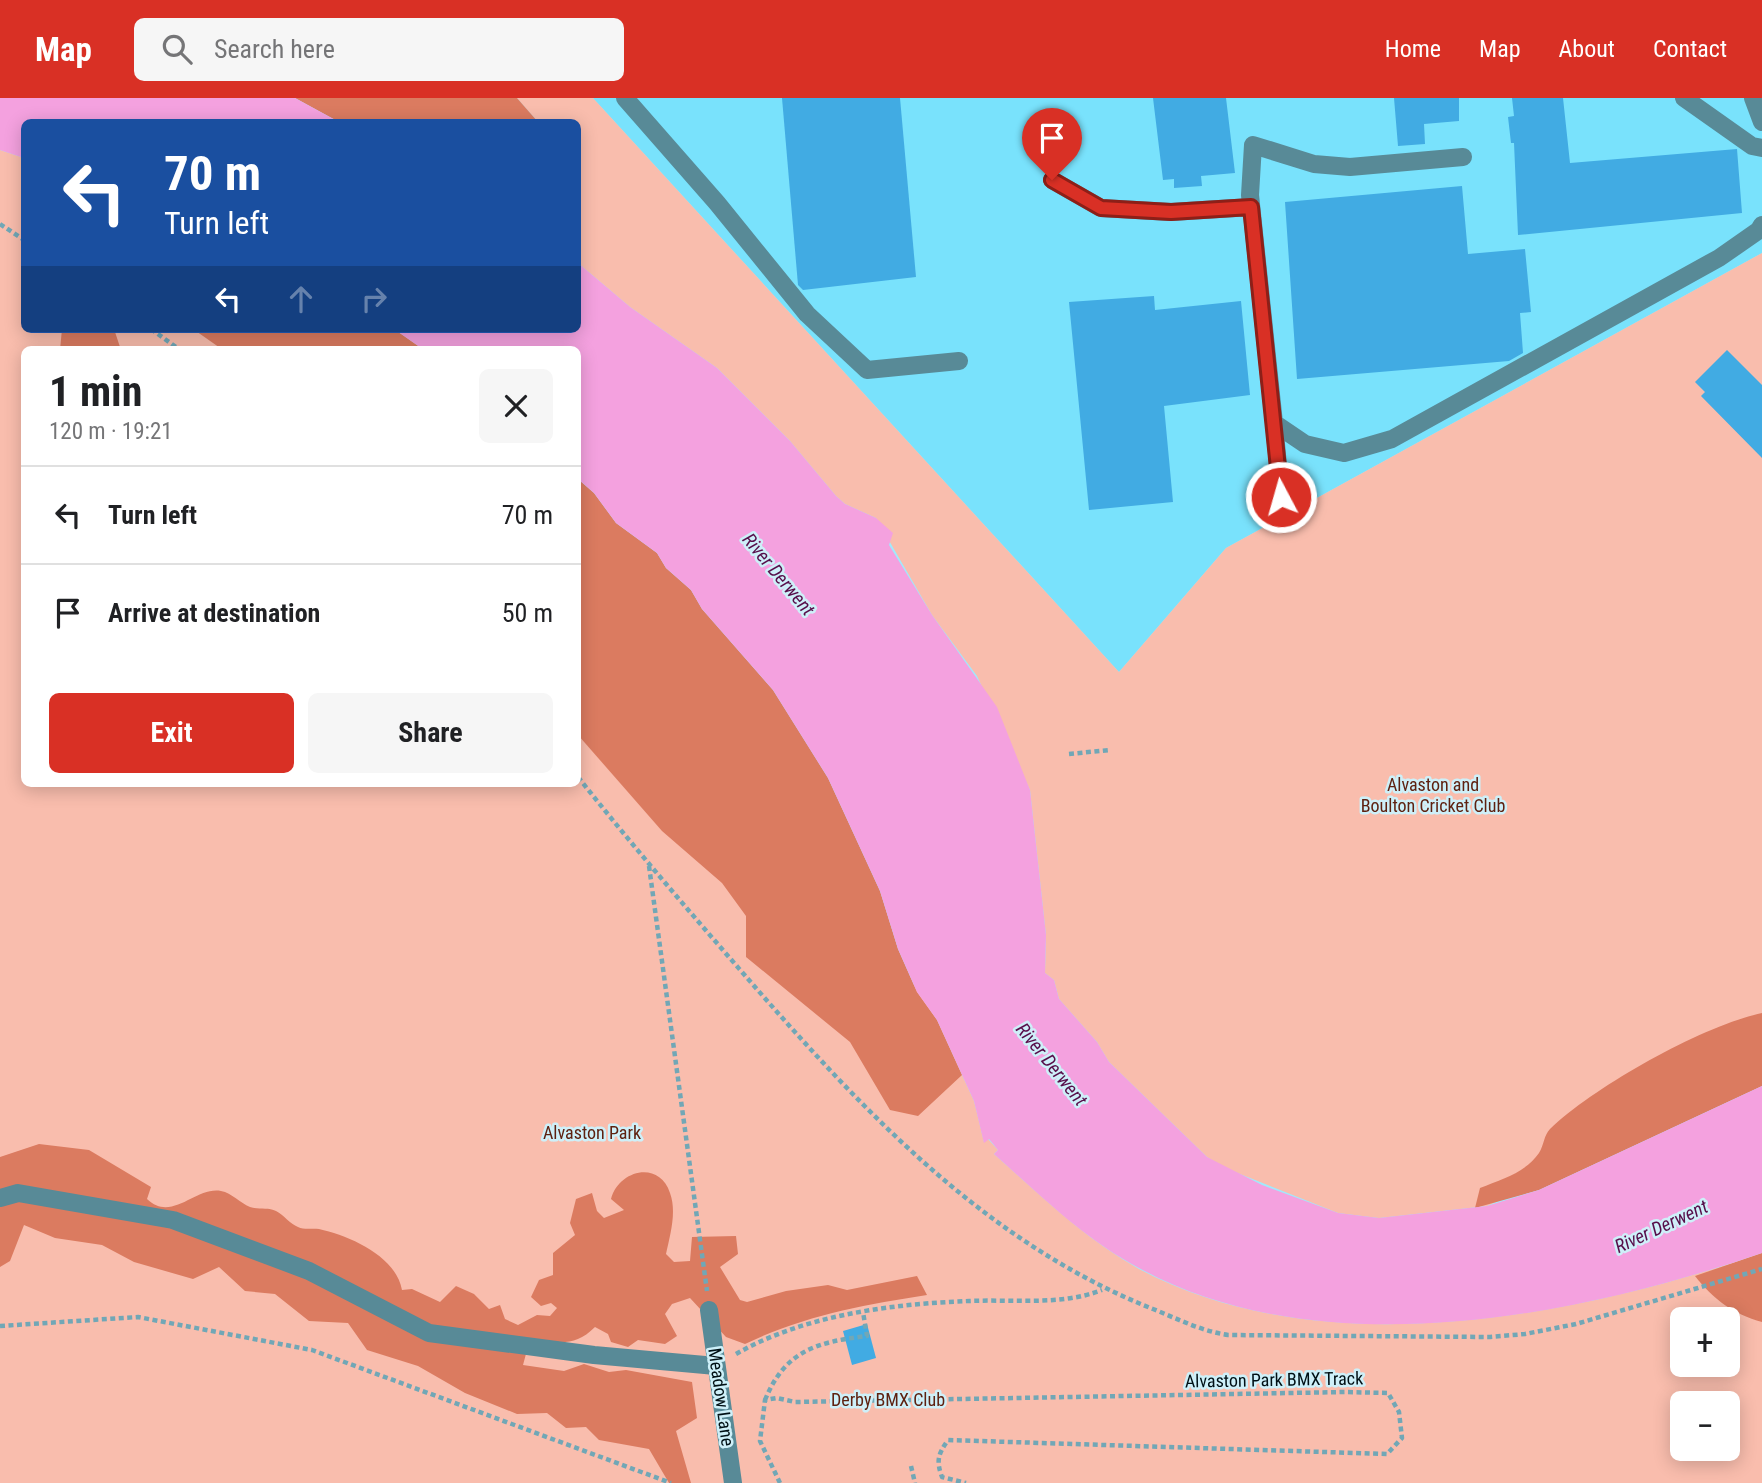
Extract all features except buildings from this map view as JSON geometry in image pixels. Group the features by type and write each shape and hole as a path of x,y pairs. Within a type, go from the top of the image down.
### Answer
{"lane":[{"path":"625,98 717,203 807,314 867,370 959,361"},
{"path":"1684,98 1752,146 1762,148"},
{"path":"1753,98 1762,122"},
{"path":"1281,497 1251,207 1253,145 1314,163 1350,167 1463,158"},
{"path":"1052,180 1101,208 1171,212 1251,207"},
{"path":"1274,424 1305,444 1344,453 1392,439 1719,258 1762,225"},
{"path":"0,1198 18,1193 173,1220 309,1271 429,1333 594,1355 716,1366"},
{"name":"Meadow Lane","path":"709,1310 733,1483"}],"path":[{"path":"0,224 21,238"},
{"path":"157,333 174,346"},
{"path":"1069,754 1110,751"},
{"path":"581,782 649,865 803,1041 888,1133 958,1194 1021,1240 1103,1289 1206,1332 1227,1335 1490,1337 1576,1324 1762,1269"},
{"path":"649,865 709,1310"},
{"path":"716,1366 771,1336 863,1311 970,1301 1081,1298 1103,1289"},
{"path":"780,1483 760,1441 765,1400 775,1377 786,1363 838,1339 867,1336 863,1311"},
{"path":"0,1326 138,1317 312,1350 671,1483"},
{"name":"Alvaston Park BMX Track","path":"765,1400 777,1398 795,1402 1345,1392 1388,1393 1399,1412 1402,1438 1387,1454 948,1440 939,1452 936,1463 942,1478 966,1483"},
{"path":"911,1466 915,1483"}],"shaded area":[{"path":"295,98 517,98 535,119 334,119"},
{"path":"593,98 1762,98 1762,253 1226,548 1119,672"},
{"path":"62,333 115,333 120,346 60,346"},
{"path":"199,333 400,333 418,346 217,346"},
{"path":"581,482 594,493 616,523 657,553 666,568 691,590 702,609 773,690 828,778 880,891 898,949 917,992 937,1020 962,1075 918,1116 890,1110 850,1042 746,957 746,916 722,883 662,831 581,738"},
{"path":"1762,1013 1762,1086 1539,1190 1475,1208 1480,1188 1527,1166 1539,1153 1550,1129 1594,1095 1680,1044"},
{"path":"39,1144 89,1150 151,1187 147,1199 156,1205 175,1206 202,1194 221,1191 250,1207 276,1211 300,1228 319,1229 370,1249 391,1267 402,1290 412,1289 440,1302 456,1286 474,1294 489,1309 500,1305 505,1319 518,1325 537,1315 550,1316 557,1308 551,1303 541,1306 531,1297 539,1280 553,1275 553,1253 575,1235 570,1223 576,1199 592,1193 597,1211 604,1218 624,1210 611,1199 615,1189 622,1181 639,1173 657,1176 665,1183 670,1193 673,1216 666,1254 674,1262 690,1261 692,1237 736,1236 738,1254 720,1267 740,1300 747,1302 786,1291 828,1285 847,1290 917,1276 927,1295 811,1319 745,1344 726,1337 690,1298 672,1304 665,1314 677,1336 665,1344 638,1340 628,1347 611,1342 608,1334 595,1327 573,1341 530,1339 523,1365 564,1371 584,1364 609,1372 626,1370 692,1382 697,1418 676,1431 691,1483 669,1483 649,1449 599,1440 586,1427 566,1428 547,1413 517,1414 465,1393 418,1366 367,1350 348,1323 309,1321 275,1294 245,1291 219,1267 193,1279 134,1262 102,1245 55,1238 24,1225 10,1261 0,1267 0,1157"},
{"path":"1762,1253 1762,1322 1740,1314 1740,1307 1724,1305 1695,1276"}],"green space":[{"name":"Alvaston and Boulton Cricket Club","path":"517,98 593,98 1119,672 1226,548 1762,253 1762,1086 1487,1206 1379,1218 1338,1213 1225,1168 1207,1157 1109,1062 1097,1042 1059,999 1054,980 1045,973 1046,935 1030,790 977,676 932,615 876,518 845,504 836,496 790,441 717,368 630,307 581,266 581,119 535,119"},
{"name":"Alvaston Park","path":"0,150 21,157 21,333 400,333 418,346 21,346 21,787 581,787 581,484 937,1020 974,1101 984,1142 988,1139 998,1150 994,1154 1028,1185 1119,1257 1139,1269 1211,1299 1288,1317 1368,1324 1449,1322 1531,1312 1612,1296 1762,1253 1762,1483 0,1483"}],"water":[{"path":"0,98 295,98 334,119 21,119 21,157 0,150"},
{"name":"River Derwent","path":"581,266 630,307 717,368 790,441 836,496 845,504 876,518 893,533 889,545 932,615 997,707 1030,790 1046,935 1045,973 1054,980 1059,999 1097,1042 1109,1062 1207,1157 1262,1185 1338,1213 1379,1218 1487,1206 1539,1190 1762,1086 1762,1253 1612,1296 1531,1312 1449,1322 1367,1324 1287,1317 1211,1299 1139,1268 1100,1244 1063,1216 994,1154 998,1150 989,1139 984,1143 974,1101 937,1020 917,992 898,949 880,891 828,778 773,690 702,609 691,590 666,568 657,553 616,523 594,493 581,482 581,346 418,346 400,333 581,333"}],"route":[{"path":"1052,180 1101,208 1171,212 1251,207 1281,497"}],"park label":[{"name":"Derby BMX Club","path":"888,1400"}]}
